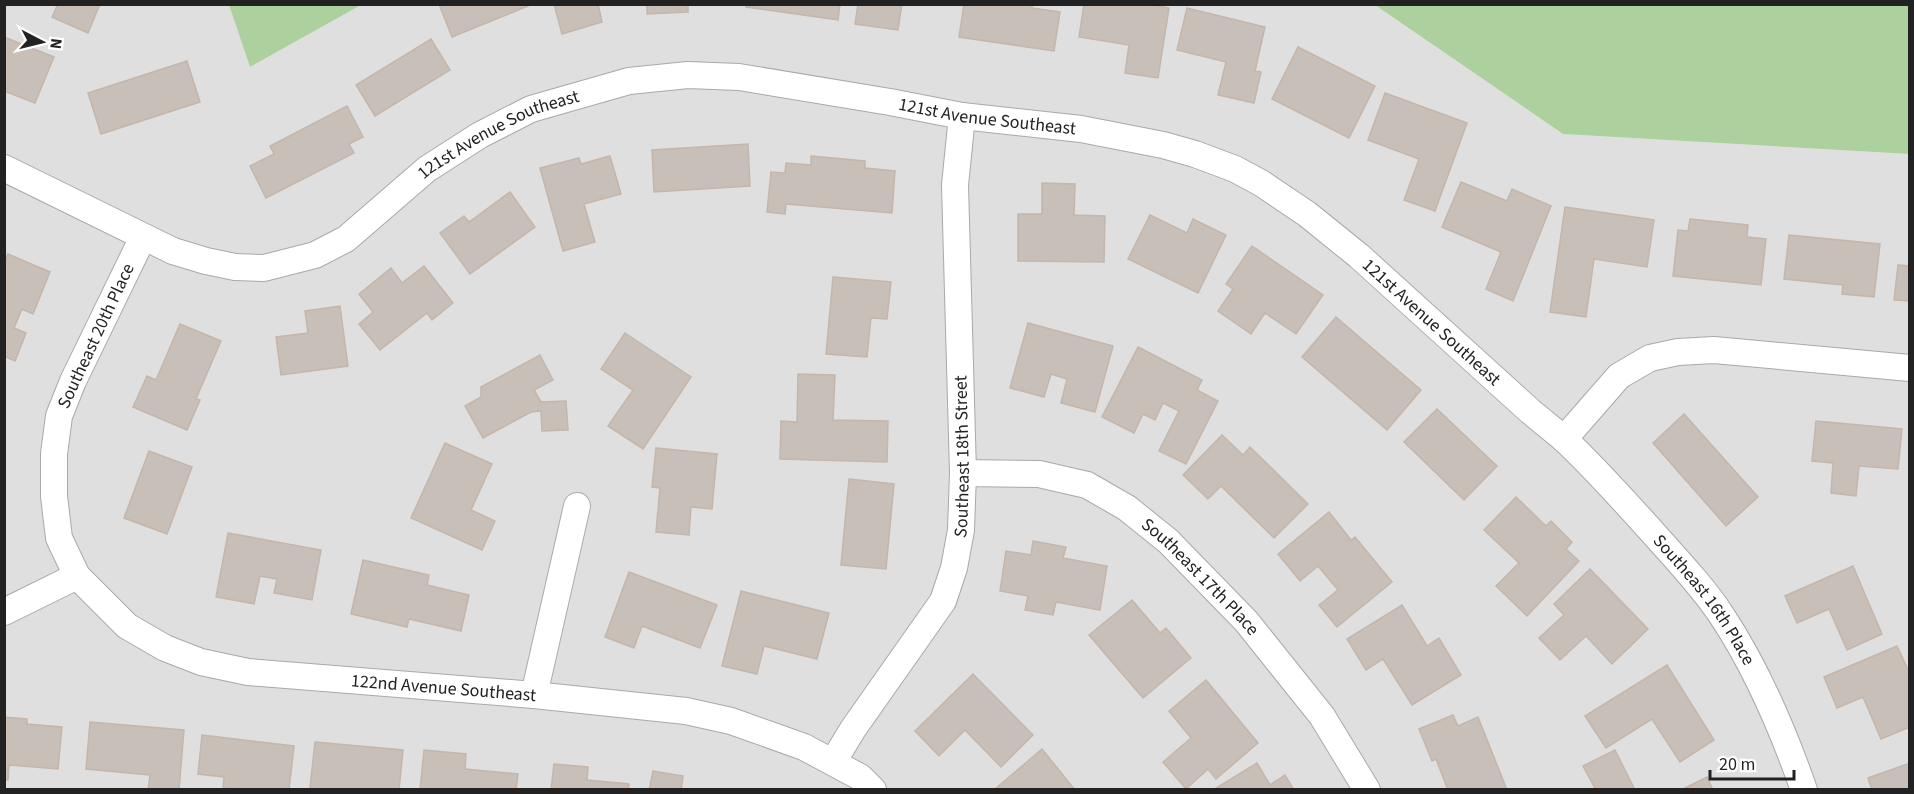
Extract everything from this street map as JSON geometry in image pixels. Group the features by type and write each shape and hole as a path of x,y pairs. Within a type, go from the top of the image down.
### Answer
{"street":[{"name":"121st Avenue Southeast","path":"4,168 142,237 195,258 236,267 264,268 306,258 346,239 427,169 480,135 531,109 629,81 688,75 739,77 962,116 1093,131 1195,154 1235,169 1261,183 1307,214 1359,256 1564,439"},
{"name":"Southeast 18th Street","path":"833,762 853,729 943,601 954,568 961,530 963,472 955,185 962,116"},
{"name":"Southeast 20th Place","path":"77,576 59,538 54,496 54,454 59,416 73,381 142,237"},
{"path":"1564,439 1619,376 1650,358 1678,352 1714,350 1910,368"},
{"name":"Southeast 16th Place","path":"1564,439 1594,467 1680,563 1722,616 1754,671 1790,749 1804,789"},
{"name":"Southeast 17th Place","path":"963,472 1039,474 1087,485 1127,508 1168,541 1246,621 1322,716 1367,789"},
{"path":"534,695 577,506"},
{"path":"4,612 77,576"},
{"name":"122nd Avenue Southeast","path":"77,576 127,626 165,648 201,662 248,672 534,695 686,711 731,721 804,747 860,777 873,789"}],"shaded area":[{"path":"5,5 229,5 250,67 361,5 1375,5 1563,134 1909,154 1909,789 5,790"}],"green space":[{"path":"229,4 361,5 250,67"},
{"path":"1375,5 1909,5 1909,154 1563,134"}],"building":[{"path":"58,4 100,4 88,33 52,17"},
{"path":"439,4 527,4 528,6 452,37"},
{"path":"554,4 598,4 602,22 562,34"},
{"path":"647,4 688,4 688,12 647,14"},
{"path":"746,4 840,4 838,20 746,7"},
{"path":"858,4 902,4 898,30 855,24"},
{"path":"964,4 1032,4 1032,8 1060,12 1054,51 959,37"},
{"path":"1084,4 1149,4 1169,8 1158,78 1125,73 1129,45 1079,37"},
{"path":"1187,8 1265,27 1255,71 1261,72 1254,103 1218,95 1226,62 1177,50"},
{"path":"4,37 54,57 35,103 4,91"},
{"path":"431,39 450,70 375,116 356,85"},
{"path":"1298,47 1375,86 1349,138 1272,99"},
{"path":"187,61 200,102 101,134 88,93"},
{"path":"1385,93 1467,123 1435,211 1404,200 1419,159 1368,140"},
{"path":"347,106 363,137 349,144 354,153 266,198 250,166 274,154 270,146"},
{"path":"748,144 750,186 654,192 652,150"},
{"path":"610,156 621,194 584,204 595,242 563,251 540,168 579,158 581,164"},
{"path":"811,156 865,161 865,168 895,171 892,213 786,204 785,214 767,212 771,172 785,173 786,163 811,165"},
{"path":"1461,182 1507,201 1512,189 1551,206 1513,301 1486,289 1501,252 1442,227"},
{"path":"1042,183 1075,184 1074,215 1105,216 1104,262 1018,261 1018,214 1042,214"},
{"path":"510,192 535,227 470,274 440,233 464,216 469,222"},
{"path":"1565,207 1654,220 1647,267 1594,259 1586,317 1550,312"},
{"path":"1150,215 1187,233 1193,219 1226,235 1198,293 1128,259"},
{"path":"1690,219 1748,225 1747,237 1766,239 1761,285 1673,276 1678,230 1688,231"},
{"path":"1789,235 1880,244 1874,297 1842,294 1843,285 1784,279"},
{"path":"1252,246 1323,295 1296,334 1265,313 1251,334 1218,311 1233,289 1226,284"},
{"path":"8,254 50,272 33,314 22,309 14,328 26,333 15,361 4,356 4,262"},
{"path":"1898,265 1910,266 1910,301 1894,300"},
{"path":"424,266 453,303 432,320 427,313 380,350 359,324 373,312 359,294 391,268 402,283"},
{"path":"833,277 891,282 887,319 871,318 867,357 826,354"},
{"path":"340,306 348,366 281,375 276,337 308,333 305,311"},
{"path":"1336,317 1421,390 1387,430 1302,357"},
{"path":"1028,323 1113,346 1095,412 1061,403 1067,379 1051,374 1044,397 1010,388"},
{"path":"180,324 221,341 196,399 200,400 187,430 133,407 147,376 156,380"},
{"path":"625,333 691,377 643,449 608,426 633,390 601,369"},
{"path":"1138,347 1202,380 1197,390 1218,401 1186,464 1159,451 1179,411 1163,403 1155,420 1143,414 1134,433 1102,417"},
{"path":"540,355 553,380 534,390 541,402 566,401 568,430 542,431 541,411 531,412 483,438 465,406 481,397 481,387"},
{"path":"798,374 835,375 833,420 888,421 887,462 780,459 781,421 797,422"},
{"path":"1437,409 1497,466 1464,500 1404,442"},
{"path":"1684,414 1758,497 1726,526 1653,443"},
{"path":"1816,421 1902,429 1898,469 1859,466 1856,496 1831,493 1833,463 1812,461"},
{"path":"1222,435 1243,455 1250,447 1308,504 1274,538 1221,486 1208,499 1183,475"},
{"path":"445,443 492,464 471,510 495,521 482,550 411,518"},
{"path":"656,448 717,454 712,509 691,507 689,535 656,532 660,488 652,487"},
{"path":"149,451 192,467 167,534 124,518"},
{"path":"849,479 894,484 886,569 841,565"},
{"path":"1516,497 1546,526 1551,521 1572,542 1566,549 1579,561 1527,616 1496,586 1519,563 1484,530"},
{"path":"1329,512 1351,540 1355,537 1392,582 1337,627 1319,605 1338,590 1318,566 1300,581 1278,554"},
{"path":"228,533 321,550 312,600 274,593 277,579 260,576 254,604 216,597"},
{"path":"1033,541 1066,547 1063,558 1107,566 1100,610 1056,602 1053,615 1025,610 1028,596 1000,591 1006,551 1031,555"},
{"path":"363,560 429,575 427,585 469,595 461,631 409,619 407,627 351,614"},
{"path":"1853,566 1882,634 1847,650 1829,609 1797,623 1785,596"},
{"path":"1590,569 1648,629 1612,664 1586,636 1560,660 1539,638 1564,615 1554,604"},
{"path":"629,572 717,605 700,648 642,626 634,648 605,637"},
{"path":"741,591 829,613 817,659 764,646 757,674 722,666"},
{"path":"1132,600 1160,633 1166,628 1191,658 1143,698 1089,635"},
{"path":"1402,605 1427,646 1439,638 1461,675 1412,705 1383,659 1366,670 1347,639"},
{"path":"1897,646 1910,674 1910,727 1881,739 1863,697 1837,708 1824,677"},
{"path":"1667,665 1714,740 1680,762 1652,719 1606,748 1585,716"},
{"path":"973,674 1033,735 1001,767 965,730 939,756 915,731"},
{"path":"1206,680 1258,743 1216,779 1208,769 1186,789 1163,762 1191,738 1169,711"},
{"path":"1453,715 1458,726 1478,717 1507,790 1448,790 1436,759 1432,761 1419,729"},
{"path":"4,717 27,719 27,724 62,727 58,769 9,765 8,780 4,780"},
{"path":"90,722 184,730 179,790 148,790 150,775 86,769"},
{"path":"202,735 294,746 289,790 223,788 224,777 198,774"},
{"path":"315,742 403,750 399,790 310,788"},
{"path":"1042,749 1075,790 994,790"},
{"path":"424,750 466,754 465,769 518,774 516,790 420,790"},
{"path":"1615,750 1635,790 1596,790 1583,766"},
{"path":"1257,763 1270,785 1285,775 1294,790 1213,790"},
{"path":"1910,763 1910,790 1872,790 1868,778"},
{"path":"554,764 588,767 587,780 629,784 628,790 551,790"},
{"path":"653,771 683,776 681,790 649,790"},
{"path":"1707,777 1713,790 1681,790"}]}
